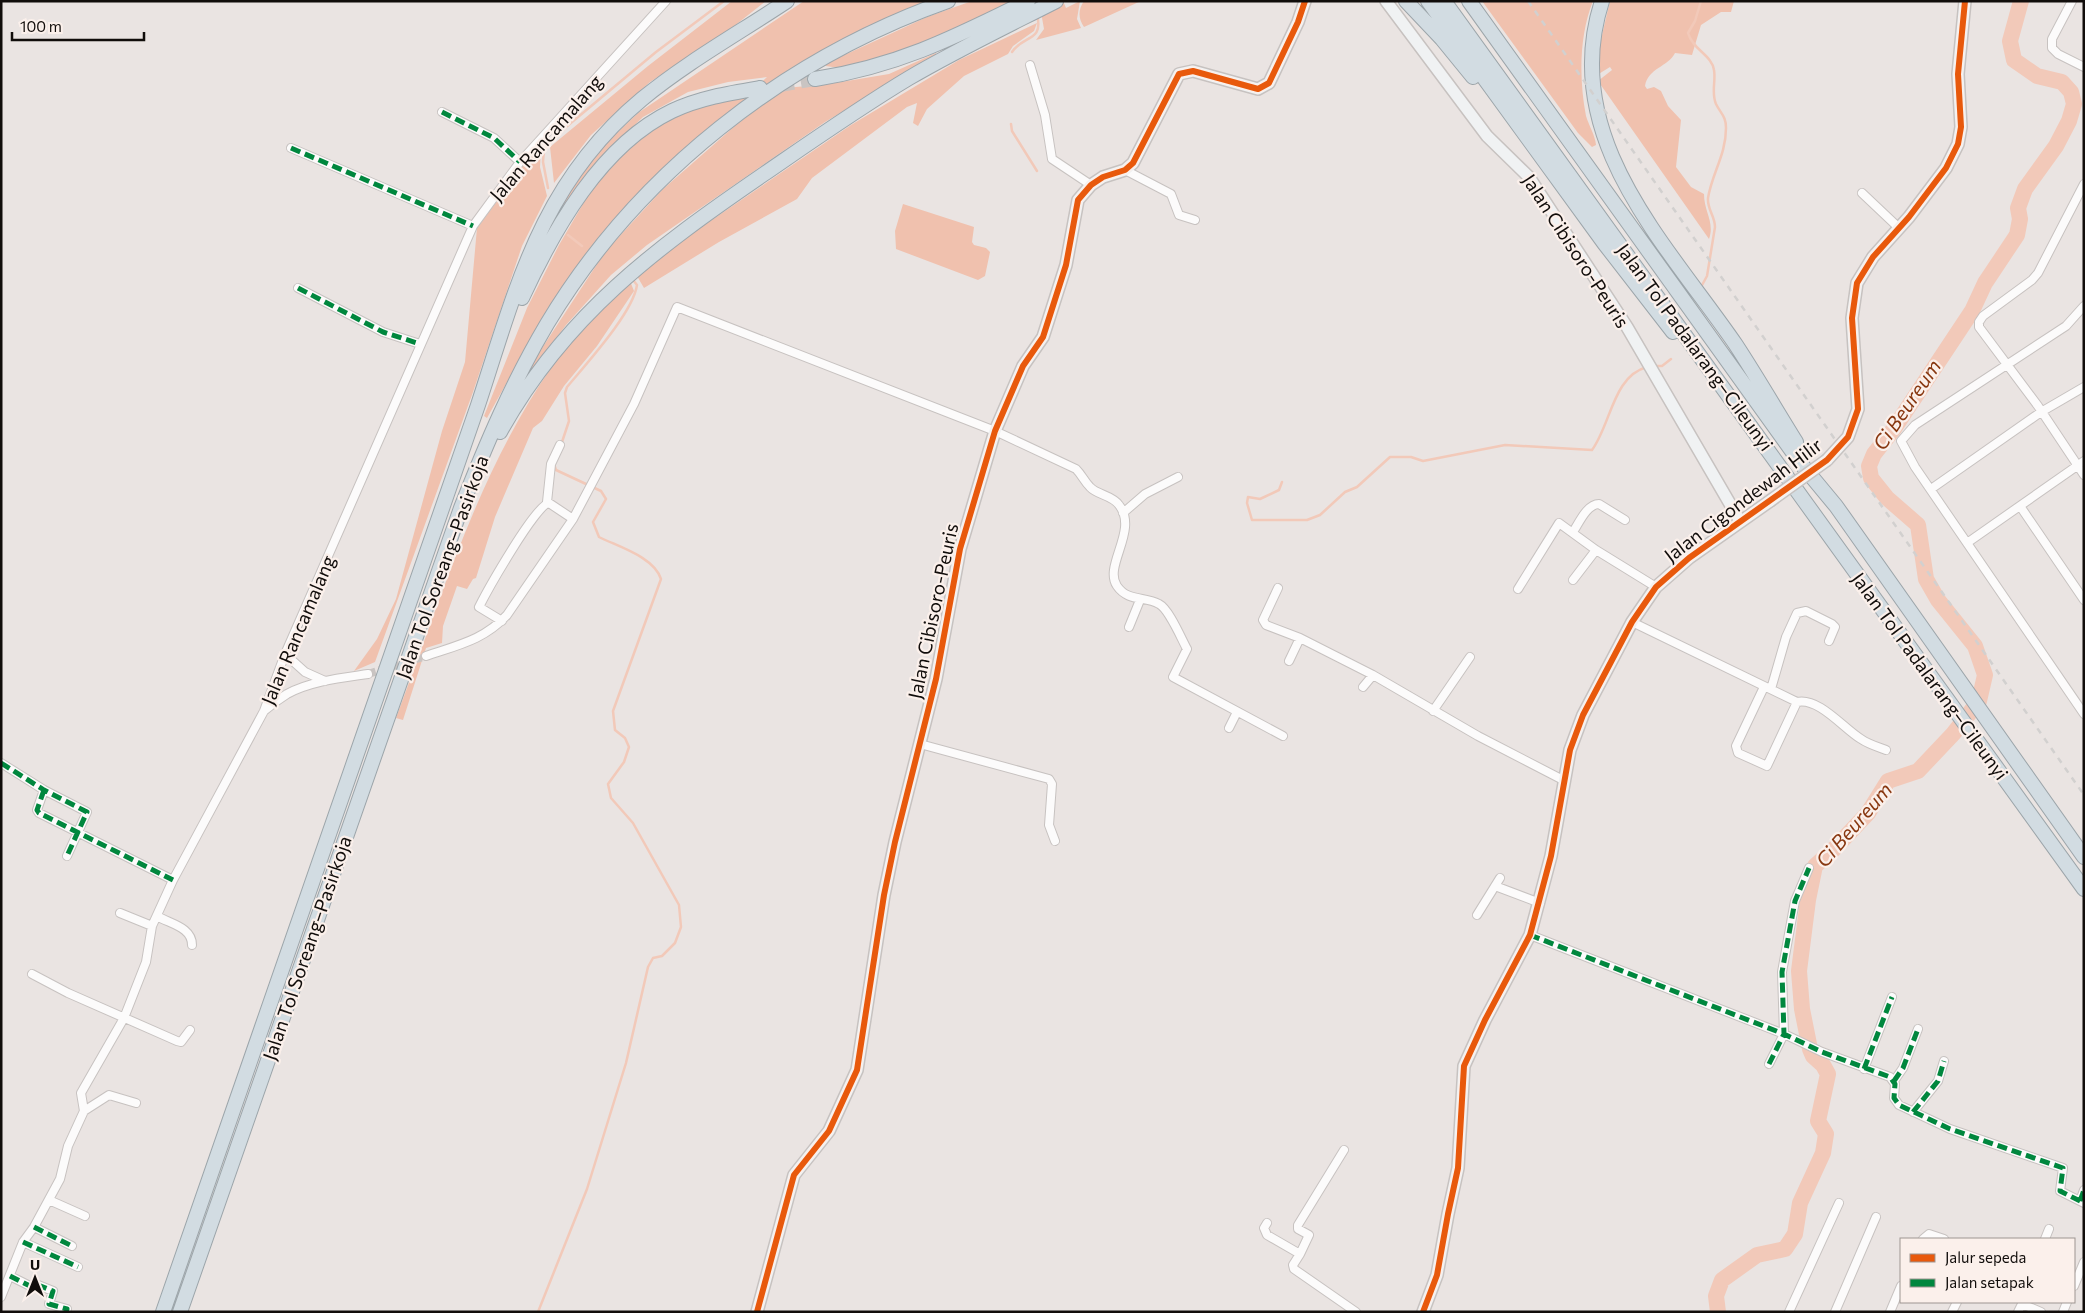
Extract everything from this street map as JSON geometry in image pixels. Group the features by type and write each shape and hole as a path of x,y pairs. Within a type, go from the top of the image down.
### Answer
{"highway":[{"name":"Jalan Tol Soreang–Pasirkoja","path":"163,1312 478,405 512,301 532,249 551,208 571,175 597,143 643,98 786,1"},
{"name":"Jalan Tol Soreang–Pasirkoja","path":"180,1312 461,508 493,428 535,345 581,274 633,209 680,162 760,98 816,60 912,14 948,1"},
{"path":"815,79 879,66 936,46 1028,1"},
{"path":"461,508 494,443 530,383 573,328 616,285 699,218 847,117 942,59 1056,1"},
{"path":"1018,20 1063,1"},
{"path":"1406,1 1442,39 1564,188"},
{"path":"1428,1 1564,188 1661,317 1747,419"},
{"name":"Jalan Tol Padalarang–Cileunyi","path":"1444,1 2084,889"},
{"name":"Jalan Tol Padalarang–Cileunyi","path":"1469,1 1802,465 1836,506 1957,681 2084,857"},
{"path":"1602,1 1593,43 1593,79 1600,124 1614,164 1655,232 1736,346 1836,506"},
{"path":"478,405 517,309 538,266 577,201 609,159 635,133 672,111 714,96 760,88"}],"street":[{"name":"Jalan Rancamalang","path":"1,1297 23,1242 34,1227 60,1179 68,1146 83,1108 81,1093 83,1086 124,1018 146,962 152,926 161,918 173,880 264,711 285,654 473,226 520,162 666,1"},
{"name":"Jalan Cibisoro-Peuris","path":"756,1312 794,1174 829,1131 857,1070 884,894 936,679 960,549 995,431 1023,366 1043,337 1066,265 1078,200 1091,185 1104,177 1125,170 1140,155 1174,80 1179,74 1184,71 1193,71 1258,89 1269,83 1298,22 1305,1"},
{"name":"Jalan Cibisoro-Peuris","path":"1386,1 1487,136 1529,177 1573,242 1655,374 1740,521"},
{"name":"Jalan Cigondewah Hilir","path":"1423,1312 1437,1275 1458,1168 1464,1066 1530,935 1540,903 1570,750 1583,715 1632,622 1656,587 1689,558 1827,460 1848,437 1858,409 1852,318 1857,283 1873,257 1899,228 1946,168 1958,144 1961,127 1958,74 1965,1"},
{"path":"2072,1 2052,39 2052,48 2058,54 2084,67"},
{"path":"1030,65 1045,115 1052,159 1091,185"},
{"path":"442,112 494,138 520,162"},
{"path":"291,148 473,226"},
{"path":"1125,170 1171,194 1179,215 1196,220"},
{"path":"2084,184 2038,273 2032,280 1983,316 1979,322 1979,327 2007,366 2081,463 2084,475"},
{"path":"1862,193 1899,228"},
{"path":"298,288 384,332 420,344"},
{"path":"2084,306 2066,326 1916,425 1901,441 1905,452 2084,714"},
{"path":"426,656 480,638 502,621 573,519 634,404 677,307 995,431 1076,469 1083,475 1090,488 1119,504 1123,513 1124,538 1114,577 1116,585 1125,595 1153,602 1164,607 1187,649 1173,676 1282,736"},
{"path":"1931,489 2041,412 2084,387"},
{"path":"502,621 479,607 509,553 540,508 547,502 551,464 560,445"},
{"path":"1967,543 2081,463"},
{"path":"1123,513 1146,494 1178,477"},
{"path":"547,502 573,519"},
{"path":"1573,532 1589,508 1595,504 1599,504 1625,520"},
{"path":"2020,506 2084,600"},
{"path":"1518,589 1557,525 1562,524 1596,550 1656,587"},
{"path":"1574,580 1596,550"},
{"path":"1278,588 1263,622 1266,625 1300,638 1373,675 1433,710 1565,781"},
{"path":"1129,627 1140,600"},
{"path":"1797,702 1766,766 1738,753 1736,746 1767,688 1786,637 1797,614 1806,611 1832,624 1835,627 1830,641"},
{"path":"1632,622 1797,702 1809,703 1836,718 1860,739 1886,750"},
{"path":"1289,661 1300,638"},
{"path":"285,654 305,672 325,681"},
{"path":"1433,710 1470,657"},
{"path":"264,711 287,694 325,681 368,674"},
{"path":"1363,687 1373,675"},
{"path":"1229,728 1238,712"},
{"path":"920,744 1049,779 1052,784 1050,825 1055,841"},
{"path":"1,763 44,790 87,812 67,856"},
{"path":"44,790 38,811 173,880"},
{"path":"1770,1064 1784,1034 1782,972 1795,901 1809,868"},
{"path":"1477,915 1500,878"},
{"path":"1495,886 1540,903"},
{"path":"120,913 152,926"},
{"path":"161,918 190,934 192,945"},
{"path":"1530,935 1784,1034 1822,1052 1890,1077 1894,1081"},
{"path":"32,974 177,1041 181,1042 190,1030"},
{"path":"1864,1069 1892,997"},
{"path":"1918,1029 1903,1068 1894,1081 1895,1101 1912,1112 1950,1129 2063,1168 2060,1190 2082,1202 2084,1190"},
{"path":"1912,1112 1938,1081 1944,1061"},
{"path":"83,1108 109,1095 136,1103"},
{"path":"1344,1150 1298,1225 1298,1229 1308,1235 1293,1265 1294,1269 1356,1312"},
{"path":"49,1200 85,1216"},
{"path":"1789,1312 1839,1203"},
{"path":"1834,1312 1876,1217"},
{"path":"1267,1223 1264,1228 1267,1235 1300,1254"},
{"path":"34,1227 72,1246"},
{"path":"2045,1238 2049,1229"},
{"path":"1924,1238 1929,1234 1941,1238"},
{"path":"23,1242 78,1267"},
{"path":"2075,1284 2084,1262"},
{"path":"10,1276 32,1287 38,1285 54,1291 49,1304 67,1309 66,1312"},
{"path":"1890,1312 1900,1288"},
{"path":"2018,1312 2023,1303 2041,1312"}],"shaded area":[{"path":"732,1 766,1 719,38 650,82 591,135 554,183 550,147 648,66"},
{"path":"804,1 930,1 908,9 817,54 772,82 705,133 559,295 526,348 487,418 484,416 527,308 559,245 587,197 613,159 665,117 752,91 767,77 728,82 688,92 643,117 604,155 527,274 558,211 597,152 638,113"},
{"path":"972,1 1012,1 947,35 895,56 846,67 826,66 825,64 927,17"},
{"path":"1039,1 1063,1 1066,8 1080,1 1077,19 1081,28 1036,40 1044,29"},
{"path":"1084,1 1141,1 1084,27 1080,14"},
{"path":"1482,1 1593,1 1585,29 1581,73 1586,116 1596,145 1592,147 1578,133"},
{"path":"1610,1 1734,1 1731,12 1721,12 1701,25 1692,55 1675,53 1668,62 1650,75 1645,86 1647,89 1654,87 1661,91 1668,106 1681,120 1676,167 1691,187 1704,194 1711,227 1709,239 1598,81 1612,70 1610,67 1597,75 1599,48"},
{"path":"1037,23 1034,31 1013,46 1008,54 964,76 927,109 918,126 913,123 917,103 907,107 812,178 797,199 719,242 644,288 637,276 684,239 851,125 959,60"},
{"path":"936,53 936,56 825,122 647,245 611,275 566,325 530,373 527,371 605,252 662,190 736,125 785,88 829,84 889,74"},
{"path":"541,148 540,167 547,196 522,246 473,392 375,662 354,671 377,639 396,599 442,431 465,362 477,228 529,158"},
{"path":"903,204 974,227 972,242 974,245 986,248 990,252 985,276 978,280 896,249 895,231"},
{"path":"630,281 634,291 597,346 564,386 542,421 533,428 495,517 476,578 473,579 467,589 457,586 443,626 442,643 426,648 403,720 396,718 463,538 502,450 525,408 560,356 609,301"}],"waterway":[{"path":"548,188 543,162 544,149 566,127 656,52 724,1"},
{"path":"1701,1 1695,21 1688,33 1690,39 1713,65 1715,100 1726,124 1724,147 1712,180 1708,198 1715,227 1707,276 1701,287"},
{"name":"Ci Beureum","path":"1718,1312 1716,1296 1722,1280 1757,1255 1785,1249 1795,1234 1800,1203 1823,1153 1826,1134 1818,1121 1828,1074 1823,1065 1813,1056 1810,1049 1802,1009 1799,971 1808,900 1815,866 1868,813 1888,781 1918,771 1953,734 1979,701 1985,675 1975,646 1938,600 1926,579 1918,525 1887,498 1871,478 1869,466 1874,454 1893,430 1972,311 1985,283 2017,235 2020,219 2018,208 2025,189 2056,146 2069,121 2074,104 2071,92 2062,82 2037,76 2014,60 2010,41 2021,1"},
{"path":"1012,52 1038,30 1037,15"},
{"path":"1011,124 1012,131 1037,171"},
{"path":"568,235 582,246"},
{"path":"561,445 569,421 565,393 567,387 608,338 627,310 637,285 633,280"},
{"path":"1653,366 1662,366 1671,359"},
{"path":"1282,482 1279,490 1260,499 1248,497 1247,503 1252,520 1307,520 1320,515 1345,492 1357,487 1390,457 1411,457 1423,461 1505,445 1592,450 1620,390 1636,372 1647,367"},
{"path":"538,1312 587,1189 626,1063 648,967 653,958 662,956 675,943 681,927 679,905 633,823 611,798 608,784 624,762 629,747 625,738 615,730 613,711 661,579 657,571 644,559 599,537 593,522 606,499 601,491 556,470 554,464"}],"tunnel":[{"path":"780,85 815,79"},
{"path":"368,674 426,656"}],"railway":[{"path":"1528,1 2084,795"}],"marked path":[{"path":"442,112 494,138 520,162"},
{"path":"291,148 473,226"},
{"path":"298,288 383,332 420,344"},
{"path":"1,763 44,790 87,812 67,856"},
{"path":"44,790 37,810 39,813 173,880"},
{"path":"1769,1064 1784,1034 1782,972 1795,901 1809,868"},
{"path":"1530,935 1784,1034 1822,1052 1890,1077 1895,1084 1894,1098 1899,1105 1950,1129 2063,1168 2060,1191 2084,1203"},
{"path":"1864,1069 1892,997"},
{"path":"1894,1081 1903,1068 1918,1029"},
{"path":"1913,1112 1938,1081 1944,1061"},
{"path":"2080,1201 2084,1190"},
{"path":"34,1227 72,1246"},
{"path":"23,1242 78,1267"},
{"path":"10,1276 32,1287 38,1285 53,1291 49,1304 67,1309 66,1312"}],"cycle path":[{"path":"757,1312 794,1175 829,1131 857,1070 884,895 895,842 936,679 960,549 995,431 1023,366 1043,337 1066,265 1078,200 1091,185 1103,177 1125,170 1133,163 1179,74 1193,71 1258,89 1269,83 1298,22 1305,1"},
{"path":"1423,1312 1437,1275 1458,1168 1464,1066 1485,1020 1530,935 1551,856 1570,750 1583,715 1632,622 1656,587 1689,558 1827,460 1848,437 1858,409 1852,318 1857,283 1873,257 1909,217 1946,168 1958,144 1961,127 1958,74 1965,1"}]}
